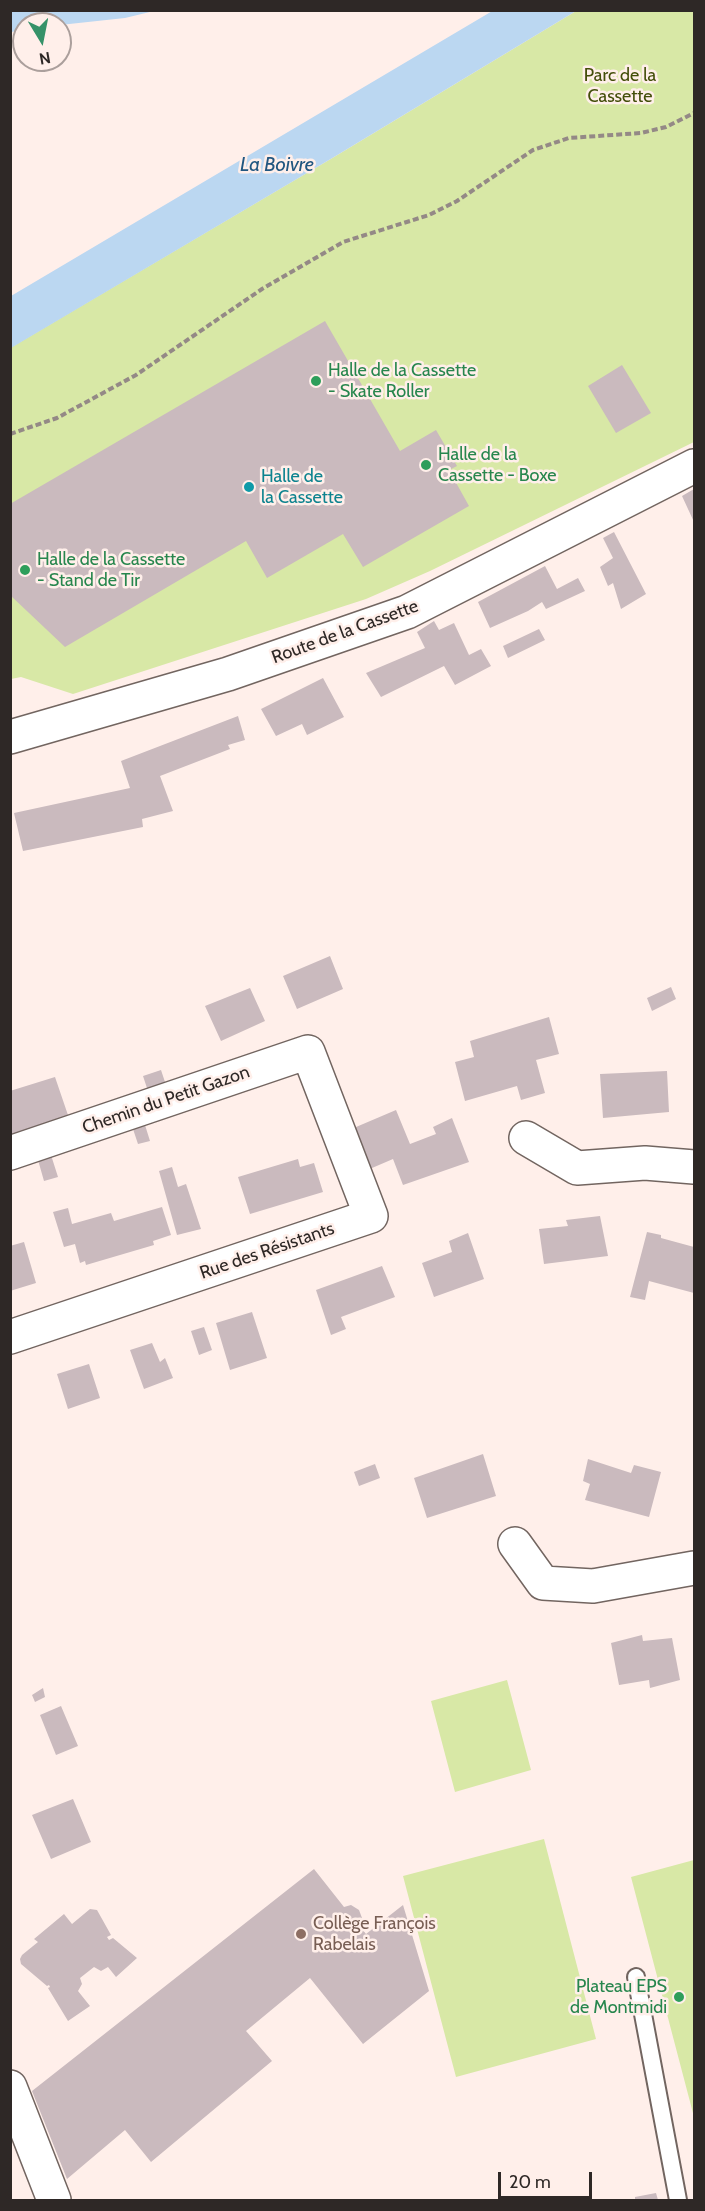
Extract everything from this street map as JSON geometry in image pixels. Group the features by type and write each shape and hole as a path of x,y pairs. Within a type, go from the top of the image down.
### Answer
{"street":[{"name":"Route de la Cassette","path":"10,736 228,674 407,612 694,466"},
{"name":"Chemin du Petit Gazon","path":"10,1153 308,1052 311,1065"},
{"name":"Rue des Résistants","path":"10,1337 371,1216 311,1065"},
{"path":"526,1138 577,1168 645,1163 694,1167"},
{"path":"515,1544 543,1583 593,1586 694,1568"},
{"path":"10,2088 54,2200"}],"lane":[{"path":"636,1977 678,2200"}],"path":[{"path":"10,434 57,418 135,375 262,289 343,242 429,215 457,201 533,150 569,138 641,133 666,127 694,114"}],"green space":[{"name":"Parc de la Cassette","path":"576,11 694,11 694,442 430,571 366,599 73,694 21,677 11,679 10,348"},
{"path":"507,1680 531,1770 455,1792 431,1701"},
{"path":"544,1839 596,2039 456,2077 403,1876"},
{"name":"Plateau EPS de Montmidi","path":"694,1860 694,2117 631,1877"}],"water":[{"path":"11,10 154,10 125,18 72,24 72,12 12,12 11,32"},
{"name":"La Boivre","path":"494,10 576,11 11,348 11,296"}],"building":[{"name":"Halle de la Cassette","path":"325,321 400,451 436,430 457,466 449,470 469,506 363,567 343,534 267,578 246,541 65,647 10,595 10,504"},
{"path":"622,365 651,413 616,433 588,386"},
{"path":"694,489 694,522 682,496"},
{"path":"614,532 646,594 621,609 613,583 608,586 600,567 613,558 603,538"},
{"path":"545,566 557,589 578,578 585,591 546,609 542,602 490,628 478,602"},
{"path":"434,621 439,630 454,623 469,655 481,649 491,666 455,685 444,666 381,697 366,673 425,648 417,632"},
{"path":"539,629 545,640 508,658 503,646"},
{"path":"323,678 344,717 307,735 302,724 276,736 261,709"},
{"path":"238,716 245,740 228,745 230,749 160,776 173,811 142,819 143,827 23,851 14,813 130,788 121,761"},
{"path":"330,956 343,989 297,1009 283,976"},
{"path":"671,987 676,999 652,1011 647,998"},
{"path":"250,988 265,1021 221,1041 205,1006"},
{"path":"549,1017 559,1054 536,1060 545,1093 521,1100 517,1086 465,1101 455,1062 474,1057 470,1041"},
{"path":"161,1070 168,1091 150,1097 143,1076"},
{"path":"667,1071 669,1112 603,1118 600,1074"},
{"path":"55,1077 70,1121 10,1140 10,1091"},
{"path":"396,1110 410,1144 436,1134 433,1127 452,1118 469,1162 403,1185 393,1159 365,1171 349,1130"},
{"path":"145,1125 150,1141 138,1144 133,1129"},
{"path":"51,1155 58,1177 44,1181 38,1160"},
{"path":"298,1159 300,1167 314,1163 323,1192 250,1214 238,1177"},
{"path":"172,1167 178,1187 186,1184 201,1229 177,1235 159,1171"},
{"path":"162,1207 171,1235 153,1241 154,1245 86,1265 85,1261 80,1263 75,1244 64,1247 53,1212 68,1208 72,1224 111,1213 114,1221"},
{"path":"600,1216 608,1256 544,1264 539,1229 568,1226 566,1220"},
{"path":"647,1232 694,1247 694,1293 649,1281 645,1300 630,1297"},
{"path":"468,1233 484,1279 434,1297 422,1263 452,1252 449,1241"},
{"path":"24,1242 36,1283 10,1291 10,1246"},
{"path":"382,1266 395,1297 341,1317 346,1329 331,1335 316,1290"},
{"path":"252,1312 267,1358 230,1370 216,1323"},
{"path":"204,1327 212,1350 199,1355 191,1331"},
{"path":"152,1343 160,1362 165,1358 173,1378 144,1389 130,1350"},
{"path":"89,1364 100,1398 68,1409 57,1374"},
{"path":"483,1454 496,1496 427,1518 414,1478"},
{"path":"588,1459 631,1473 634,1465 661,1472 649,1517 585,1500 590,1484 583,1481"},
{"path":"375,1464 380,1478 359,1486 354,1472"},
{"path":"642,1635 643,1641 672,1638 680,1680 650,1688 649,1680 619,1685 611,1643"},
{"path":"43,1688 45,1697 35,1702 32,1695"},
{"path":"61,1706 78,1746 56,1755 40,1715"},
{"path":"73,1799 91,1842 51,1859 32,1815"},
{"path":"314,1869 344,1907 351,1905 359,1910 362,1918 359,1925 366,1934 403,1905 429,1991 363,2044 310,1978 246,2031 272,2061 151,2162 125,2130 67,2179 32,2091"},
{"path":"90,1909 97,1910 111,1935 107,1937 109,1940 113,1938 137,1958 116,1977 108,1967 101,1971 94,1967 80,1978 82,1984 78,1991 90,2006 68,2021 48,1988 49,1985 47,1986 21,1964 20,1959 38,1942 34,1939 64,1914 72,1924"},
{"path":"656,2193 658,2200 635,2200 635,2197"}],"place":[{"name":"Halle de la Cassette - Skate Roller","path":"316,381"},
{"name":"Halle de la Cassette - Boxe","path":"426,465"},
{"name":"Halle de la Cassette","path":"249,487"},
{"name":"Halle de la Cassette - Stand de Tir","path":"25,570"},
{"name":"Collège François Rabelais","path":"301,1934"},
{"name":"Plateau EPS de Montmidi","path":"679,1997"}]}
